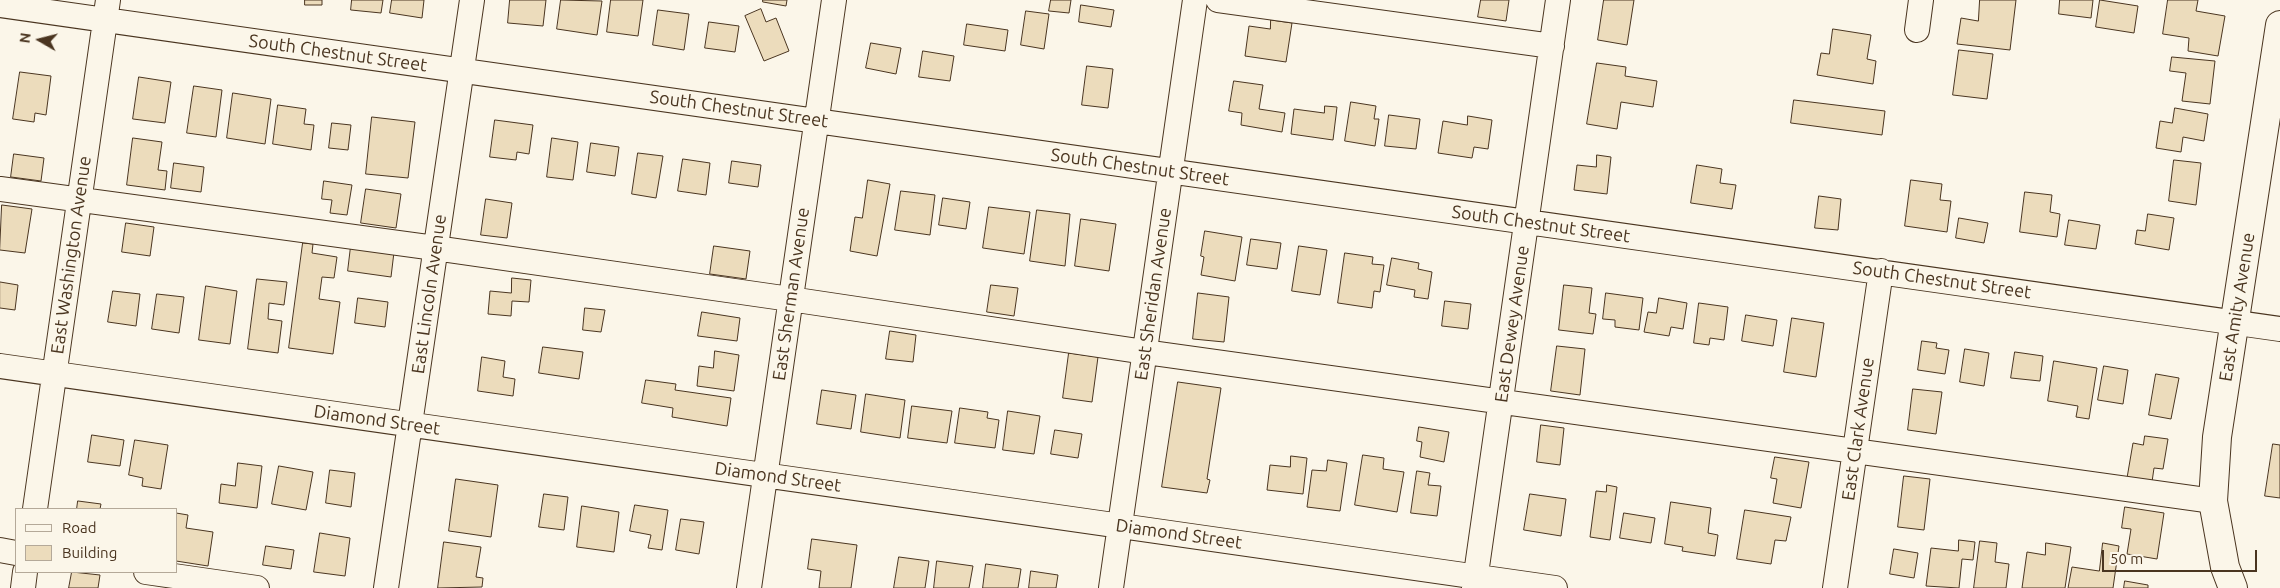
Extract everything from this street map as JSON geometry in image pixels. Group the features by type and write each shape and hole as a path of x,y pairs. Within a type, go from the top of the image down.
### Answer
{"main road":[{"name":"East Amity Avenue","path":"2233,588 2225,567 2213,501 2218,437 2280,25"}],"street":[{"name":"East Lincoln Avenue","path":"386,588 472,0"},
{"name":"East Sherman Avenue","path":"749,588 834,0"},
{"name":"East Sheridan Avenue","path":"1111,588 1195,0"},
{"path":"1218,0 1552,46"},
{"name":"East Dewey Avenue","path":"1474,582 1558,0"},
{"path":"1917,30 1921,0"},
{"name":"South Chestnut Street","path":"0,5 106,10 462,70 2280,329"},
{"name":"East Washington Avenue","path":"35,508 106,10"},
{"path":"0,189 435,248 1145,352 2213,501"},
{"name":"East Clark Avenue","path":"1835,588 1881,271"},
{"name":"Diamond Street","path":"0,366 1120,526 1474,582 1555,588"},
{"path":"0,550 15,553"},
{"path":"23,588 26,573"},
{"path":"153,573 257,588"}],"building":[{"path":"305,0 322,0 322,5 305,5"},
{"path":"352,0 383,0 381,13 351,10"},
{"path":"392,0 424,0 422,18 390,13"},
{"path":"510,0 546,0 543,26 508,23"},
{"path":"561,0 602,1 597,35 557,29"},
{"path":"611,0 643,0 638,36 607,32"},
{"path":"763,0 787,0 786,6 763,2"},
{"path":"1051,0 1071,0 1069,13 1049,11"},
{"path":"1481,0 1509,0 1506,21 1478,17"},
{"path":"1604,0 1634,0 1627,45 1598,40"},
{"path":"1980,0 2016,0 2010,50 1957,44 1961,18 1978,21"},
{"path":"2060,0 2093,0 2091,18 2059,14"},
{"path":"2100,0 2138,6 2134,33 2096,27"},
{"path":"2168,0 2198,0 2196,11 2225,16 2218,56 2188,51 2189,38 2163,34"},
{"path":"1081,5 1114,10 1111,27 1079,22"},
{"path":"761,9 766,22 776,18 789,51 764,61 745,16"},
{"path":"658,10 689,14 684,50 653,45"},
{"path":"1026,11 1049,14 1044,49 1021,45"},
{"path":"1271,20 1292,23 1286,62 1245,56 1249,26 1270,29"},
{"path":"709,22 739,26 735,52 705,48"},
{"path":"967,24 1008,30 1005,51 964,45"},
{"path":"1833,29 1871,35 1867,59 1876,61 1873,84 1817,75 1821,53 1829,54"},
{"path":"871,43 901,48 896,74 866,68"},
{"path":"1959,50 1993,54 1987,99 1953,95"},
{"path":"923,51 954,56 950,81 919,77"},
{"path":"2172,57 2215,61 2210,104 2182,101 2186,73 2170,71"},
{"path":"1597,63 1626,67 1625,76 1657,81 1653,107 1621,102 1617,129 1587,124"},
{"path":"1087,66 1113,69 1108,108 1082,105"},
{"path":"20,72 51,76 46,115 35,113 34,122 13,119"},
{"path":"139,77 171,82 165,123 133,119"},
{"path":"1234,81 1263,85 1259,109 1285,113 1282,132 1241,125 1242,113 1229,111"},
{"path":"194,86 222,90 216,137 187,133"},
{"path":"233,93 271,99 265,144 227,138"},
{"path":"1794,100 1885,111 1882,135 1791,123"},
{"path":"1351,102 1376,106 1374,119 1379,119 1375,146 1345,141"},
{"path":"278,105 306,109 304,124 314,125 311,150 273,144"},
{"path":"1325,106 1337,107 1333,140 1291,134 1294,109 1324,113"},
{"path":"2175,108 2208,114 2204,141 2183,137 2181,152 2156,148 2160,121 2172,123"},
{"path":"1389,115 1420,119 1416,149 1385,146"},
{"path":"1468,116 1492,120 1488,149 1474,147 1472,158 1438,153 1443,121 1467,125"},
{"path":"372,117 415,122 408,178 366,174"},
{"path":"495,120 533,125 529,154 517,152 516,160 490,157"},
{"path":"332,123 351,125 348,150 329,148"},
{"path":"133,138 162,142 158,170 167,171 165,190 127,185"},
{"path":"552,138 578,142 573,180 547,177"},
{"path":"591,143 619,147 615,176 587,172"},
{"path":"638,153 663,156 656,198 632,194"},
{"path":"14,154 44,158 41,181 11,177"},
{"path":"1597,155 1611,157 1607,194 1574,190 1577,165 1596,167"},
{"path":"683,159 710,163 706,195 678,191"},
{"path":"2174,160 2201,163 2196,205 2169,201"},
{"path":"732,161 761,165 758,187 729,183"},
{"path":"174,163 204,167 201,192 171,188"},
{"path":"1697,165 1722,169 1720,183 1736,185 1732,209 1691,203"},
{"path":"868,180 890,184 877,256 850,251 855,217 862,218"},
{"path":"1911,180 1942,184 1940,200 1951,201 1947,232 1905,226"},
{"path":"324,181 352,185 347,215 330,213 332,200 322,199"},
{"path":"366,189 401,194 396,228 361,223"},
{"path":"901,191 935,195 930,235 895,230"},
{"path":"2025,192 2052,195 2050,212 2060,214 2057,237 2020,232"},
{"path":"1819,196 1841,199 1838,230 1815,228"},
{"path":"943,198 970,202 966,229 939,225"},
{"path":"486,199 512,203 507,238 481,235"},
{"path":"2,205 32,209 25,253 0,250"},
{"path":"989,207 1030,212 1024,254 983,248"},
{"path":"1037,210 1070,214 1065,266 1030,261"},
{"path":"2148,214 2174,218 2169,250 2135,244 2137,230 2145,231"},
{"path":"1959,218 1988,223 1984,243 1956,238"},
{"path":"1081,219 1116,224 1109,271 1075,266"},
{"path":"2069,220 2100,225 2096,249 2065,245"},
{"path":"126,223 154,227 150,256 122,252"},
{"path":"1205,231 1242,237 1235,281 1201,275 1204,257 1201,256"},
{"path":"1251,239 1281,243 1277,269 1247,265"},
{"path":"303,243 313,244 312,253 337,257 334,278 322,277 319,299 340,302 333,354 289,348"},
{"path":"351,246 394,252 391,277 348,271"},
{"path":"714,246 750,251 746,279 710,274"},
{"path":"1299,246 1327,250 1320,295 1292,291"},
{"path":"1345,253 1373,257 1372,264 1384,265 1380,292 1374,291 1372,308 1338,303"},
{"path":"1392,258 1419,263 1418,269 1432,272 1428,299 1414,297 1415,290 1387,285"},
{"path":"512,278 531,280 529,302 512,301 511,316 488,314 490,291 511,293"},
{"path":"257,279 287,282 284,305 269,303 268,319 282,321 278,353 248,349"},
{"path":"0,282 18,285 15,310 0,308"},
{"path":"991,285 1018,288 1014,316 987,312"},
{"path":"1564,285 1592,288 1589,313 1596,314 1593,334 1559,330"},
{"path":"206,286 237,291 230,344 199,340"},
{"path":"113,291 140,294 136,326 108,322"},
{"path":"1198,293 1229,297 1224,342 1193,339"},
{"path":"1606,293 1643,298 1639,330 1615,327 1615,320 1603,319"},
{"path":"157,294 184,297 179,333 152,329"},
{"path":"358,298 388,302 385,327 355,323"},
{"path":"1659,298 1687,303 1683,329 1671,327 1669,336 1644,332 1648,312 1656,313"},
{"path":"1445,301 1471,304 1468,329 1442,326"},
{"path":"1699,303 1728,307 1724,340 1710,338 1709,345 1694,343"},
{"path":"585,308 605,310 601,332 583,330"},
{"path":"702,312 740,318 737,341 698,336"},
{"path":"1746,315 1777,320 1773,346 1742,341"},
{"path":"1792,318 1824,323 1816,377 1784,372"},
{"path":"890,331 916,335 913,362 886,359"},
{"path":"1922,341 1937,343 1936,348 1949,350 1945,374 1918,370"},
{"path":"1557,346 1585,349 1580,395 1551,391"},
{"path":"543,347 583,352 579,379 539,373"},
{"path":"1965,349 1989,353 1984,386 1960,382"},
{"path":"715,351 739,355 734,391 697,386 699,366 713,368"},
{"path":"2015,352 2043,356 2040,381 2011,378"},
{"path":"1069,353 1098,357 1092,402 1063,398"},
{"path":"482,357 505,361 503,377 515,379 513,396 478,391"},
{"path":"2054,361 2097,368 2089,419 2076,417 2078,406 2048,401"},
{"path":"2104,366 2128,370 2123,404 2098,400"},
{"path":"2156,374 2179,378 2171,419 2149,415"},
{"path":"646,380 676,384 675,390 731,398 727,426 672,417 673,408 642,403"},
{"path":"1178,382 1221,388 1207,479 1210,480 1207,493 1162,487"},
{"path":"1913,389 1942,392 1936,434 1908,430"},
{"path":"822,390 856,395 851,429 817,424"},
{"path":"866,394 905,400 900,438 861,432"},
{"path":"912,406 952,411 947,443 908,438"},
{"path":"960,408 988,412 987,418 999,420 995,448 955,443"},
{"path":"1008,411 1040,416 1034,454 1003,450"},
{"path":"1541,425 1564,428 1560,465 1537,462"},
{"path":"1419,427 1449,432 1444,462 1420,457 1422,442 1417,441"},
{"path":"1055,430 1082,434 1078,458 1051,454"},
{"path":"92,435 124,440 120,466 88,462"},
{"path":"2145,436 2168,439 2163,469 2154,468 2152,482 2127,478 2133,443 2143,445"},
{"path":"135,440 168,445 161,489 142,486 143,478 129,475"},
{"path":"2273,444 2280,445 2280,498 2265,496"},
{"path":"1363,455 1384,458 1383,469 1404,472 1397,512 1355,505"},
{"path":"1291,456 1307,458 1303,494 1267,490 1270,465 1290,467"},
{"path":"1775,457 1809,462 1801,508 1773,503 1777,479 1771,478"},
{"path":"1328,460 1347,463 1340,511 1307,507 1312,470 1326,471"},
{"path":"238,463 262,466 257,508 219,503 221,484 235,486"},
{"path":"279,466 313,472 306,510 272,504"},
{"path":"330,470 355,473 351,507 326,503"},
{"path":"1417,471 1430,473 1428,485 1441,486 1437,516 1411,513"},
{"path":"1904,476 1930,479 1924,530 1898,527"},
{"path":"456,479 498,485 491,537 449,531"},
{"path":"1607,485 1617,487 1610,540 1590,537 1596,491 1606,492"},
{"path":"544,494 568,497 564,530 539,527"},
{"path":"1530,494 1566,499 1561,536 1524,530"},
{"path":"78,501 101,504 100,508 77,508"},
{"path":"1671,502 1711,508 1708,533 1718,535 1715,556 1682,551 1683,547 1665,544"},
{"path":"635,505 668,510 662,550 648,548 651,535 630,531"},
{"path":"582,506 619,512 614,552 577,547"},
{"path":"2125,507 2164,513 2157,559 2127,554 2131,529 2122,528"},
{"path":"1745,510 1791,517 1786,541 1775,540 1771,564 1737,559"},
{"path":"178,513 188,515 186,528 213,532 208,566 178,561"},
{"path":"1624,513 1655,518 1651,543 1620,538"},
{"path":"681,519 704,522 699,554 676,550"},
{"path":"320,533 350,538 345,576 314,572"},
{"path":"812,539 857,545 851,588 819,588 821,571 808,569"},
{"path":"1959,540 1975,542 1973,560 1962,559 1959,588 1926,586 1931,548 1958,551"},
{"path":"1980,541 1997,543 1995,562 2009,564 2006,588 1974,588"},
{"path":"444,542 481,547 476,577 483,578 482,587 438,588"},
{"path":"2046,543 2071,547 2065,588 2022,588 2027,552 2045,555"},
{"path":"2103,543 2119,546 2113,588 2068,588 2072,567 2099,571"},
{"path":"266,546 294,550 291,569 263,565"},
{"path":"1894,549 1918,553 1914,578 1890,574"},
{"path":"899,557 929,561 925,588 894,588"},
{"path":"937,561 973,566 969,588 934,588"},
{"path":"986,564 1021,569 1018,588 983,588"},
{"path":"1031,571 1058,575 1056,588 1029,588"},
{"path":"72,573 100,575 98,588 69,588"},
{"path":"2125,581 2148,585 2148,588 2124,588"}]}
